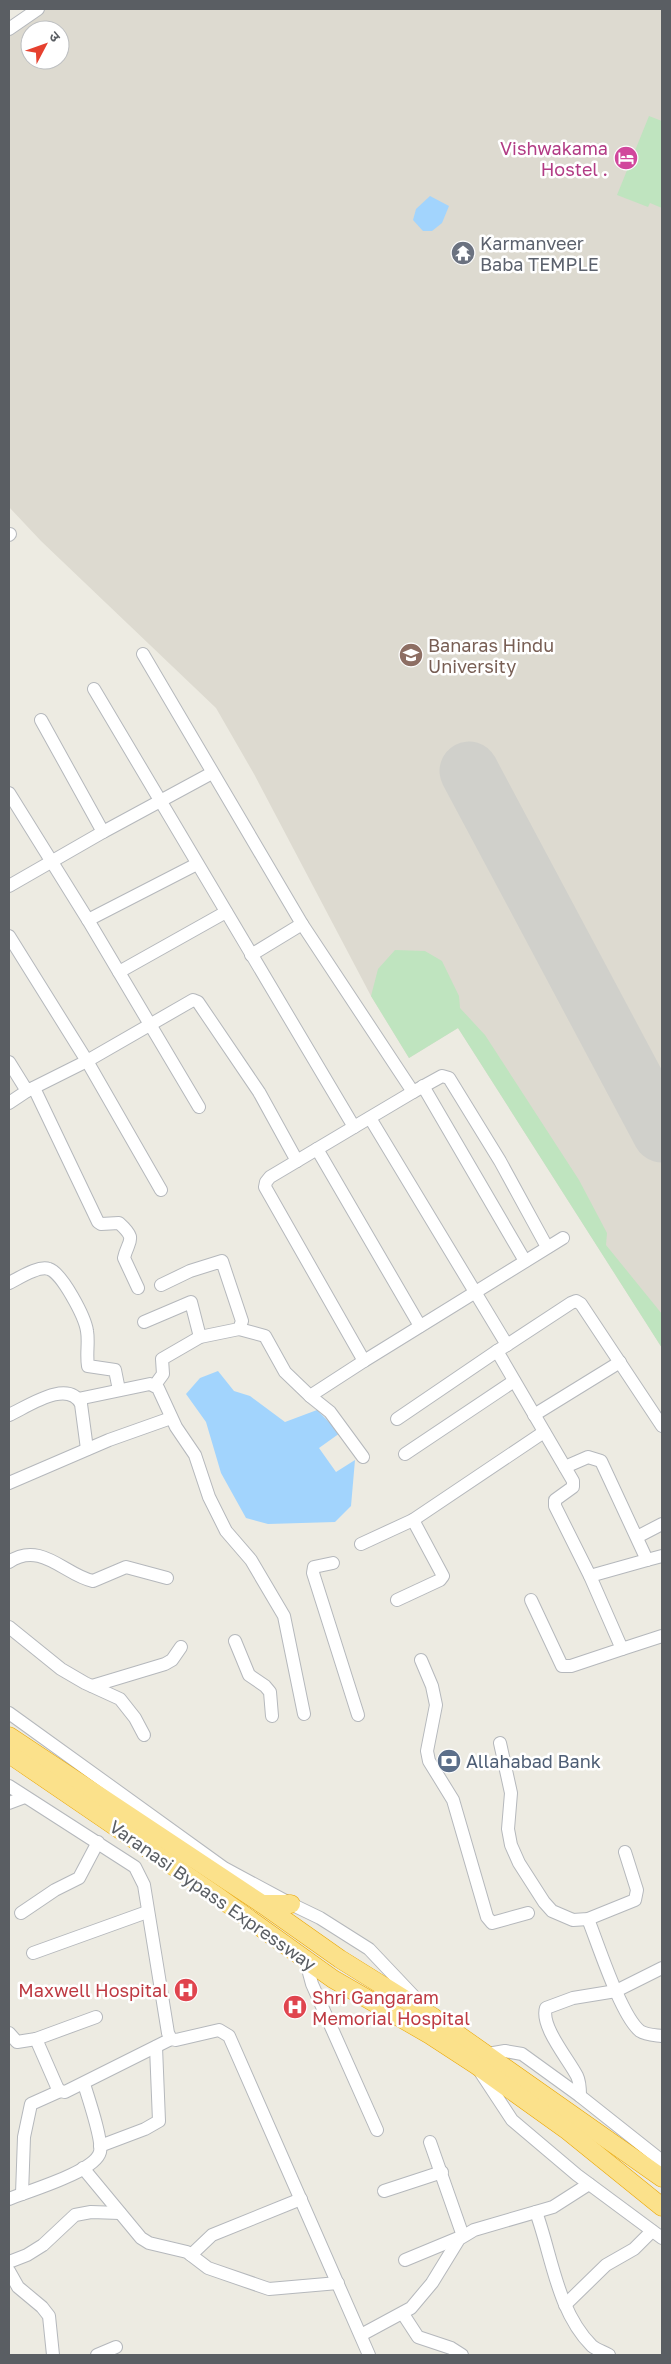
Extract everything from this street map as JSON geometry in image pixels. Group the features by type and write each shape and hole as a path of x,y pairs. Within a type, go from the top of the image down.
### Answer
{"highway":[{"name":"Varanasi Bypass Expressway","path":"9,1736 262,1904 340,1960 433,2017 482,2060 662,2207"},
{"name":"Varanasi Bypass Expressway","path":"9,1754 333,1979 430,2035 482,2060 662,2178"},
{"path":"262,1904 291,1904"}],"street":[{"path":"9,29 38,9"},
{"path":"143,654 302,924 418,1089 525,1261"},
{"path":"94,689 354,1126"},
{"path":"41,720 103,832"},
{"path":"9,886 212,773"},
{"path":"9,793 88,920 199,1107"},
{"path":"88,920 197,864"},
{"path":"119,972 226,912"},
{"path":"251,955 302,924"},
{"path":"9,936 88,1062 162,1190"},
{"path":"9,1103 88,1062 194,1000 198,1002 259,1092 297,1161"},
{"path":"9,1062 31,1090 98,1222 101,1224 119,1223 130,1237 130,1245 124,1258 138,1288"},
{"path":"364,1361 265,1187 270,1176 442,1076 449,1078 500,1161 547,1247"},
{"path":"370,1118 474,1291 502,1348 514,1381 573,1481 573,1486 555,1500 555,1506 590,1576 622,1649"},
{"path":"317,1149 420,1326"},
{"path":"310,1396 474,1291 563,1238"},
{"path":"161,1285 190,1271 222,1261 242,1321 239,1329"},
{"path":"9,1283 43,1269 50,1269 72,1296 85,1323 88,1366 115,1370 119,1390"},
{"path":"397,1419 576,1301 581,1304 662,1426"},
{"path":"144,1322 191,1302 200,1337"},
{"path":"9,1415 60,1392 66,1392 78,1398 155,1385 163,1374 162,1359 200,1337 239,1329 265,1336 284,1372 335,1418 363,1457"},
{"path":"534,1415 620,1362"},
{"path":"405,1454 514,1381"},
{"path":"155,1385 171,1418 195,1455 209,1497 226,1531 251,1560 284,1616 304,1714"},
{"path":"78,1398 87,1449"},
{"path":"9,1483 87,1449 171,1418"},
{"path":"361,1544 412,1520 544,1432"},
{"path":"565,1467 588,1457 601,1461 647,1560"},
{"path":"398,1600 440,1580 443,1576 412,1520"},
{"path":"637,1537 662,1524"},
{"path":"9,1562 24,1556 42,1556 93,1581 126,1567 167,1578"},
{"path":"590,1576 662,1556"},
{"path":"333,1563 314,1567 313,1573 358,1715"},
{"path":"530,1600 562,1666 571,1666 662,1636"},
{"path":"9,1627 61,1668 92,1686 120,1699 135,1718 144,1735"},
{"path":"235,1641 251,1678 265,1686 270,1692 272,1716"},
{"path":"92,1686 165,1664 172,1660 181,1647"},
{"path":"421,1660 432,1686 436,1705 427,1751 429,1761 453,1800 487,1917 492,1923 528,1913"},
{"path":"9,1713 224,1868 320,1918 369,1948 433,2017"},
{"path":"500,1743 511,1793 508,1829 519,1863 552,1911 573,1920 588,1919 630,1903 637,1895 625,1852"},
{"path":"9,1786 135,1867 144,1885 168,2033 171,2039"},
{"path":"9,1803 25,1797"},
{"path":"21,1913 56,1890 79,1878 98,1842"},
{"path":"33,1953 147,1912"},
{"path":"588,1919 616,1991 632,2022 639,2030 645,2033 662,2036"},
{"path":"305,1958 312,1984 377,2130"},
{"path":"580,2096 576,2075 550,2029 545,2013 546,2008 572,1998 616,1991 662,1968"},
{"path":"9,2033 17,2042 36,2039 96,2017"},
{"path":"22,2194 24,2137 31,2104 60,2091 65,2092 84,2084 171,2039 176,2040 219,2030 229,2036 370,2355"},
{"path":"36,2039 60,2091"},
{"path":"100,2146 145,2129 159,2121 156,2047"},
{"path":"565,2305 606,2265 657,2234 589,2184 512,2120 482,2060 506,2050 522,2054 580,2096 662,2160"},
{"path":"9,2199 83,2168 95,2160 100,2151 100,2146 84,2084"},
{"path":"430,2142 463,2236"},
{"path":"83,2168 141,2238 149,2243 177,2248 192,2255 208,2268 269,2289 338,2283"},
{"path":"384,2191 442,2172"},
{"path":"405,2260 474,2230 536,2212 566,2200 589,2184"},
{"path":"192,2255 212,2235 301,2199"},
{"path":"9,2262 27,2255 43,2245 75,2216 91,2212 120,2213"},
{"path":"536,2212 565,2305 594,2347 609,2355"},
{"path":"361,2335 411,2308 432,2283 463,2236"},
{"path":"10,2276 18,2287 42,2307 49,2316 53,2355"},
{"path":"403,2314 418,2337 451,2348 462,2355"},
{"path":"96,2355 116,2347"}],"shaded area":[{"name":"Banaras Hindu University","path":"35,9 662,9 662,1348 458,1028 409,1058 371,996 254,774 216,708 41,541 9,507 9,26"}],"green space":[{"path":"649,116 662,121 662,208 650,203 648,207 617,195"},
{"path":"395,950 425,951 442,961 459,996 460,1008 485,1035 579,1180 607,1233 606,1245 662,1314 662,1348 458,1028 409,1058 371,996 378,969"}],"water":[{"path":"430,196 449,206 442,223 432,231 423,231 413,220 416,209"},
{"path":"218,1371 234,1391 250,1396 285,1422 317,1410 340,1433 319,1448 336,1472 355,1460 351,1506 335,1522 268,1524 246,1518 221,1473 206,1422 186,1394 200,1378"}],"runway":[{"path":"469,771 662,1133"}],"place":[{"name":"Vishwakama Hostel .","path":"626,158"},
{"name":"Karmanveer Baba TEMPLE","path":"463,253"},
{"name":"Banaras Hindu University","path":"411,655"},
{"name":"Allahabad Bank","path":"449,1761"},
{"name":"Maxwell Hospital","path":"186,1990"},
{"name":"Shri Gangaram Memorial Hospital","path":"295,2007"}]}
